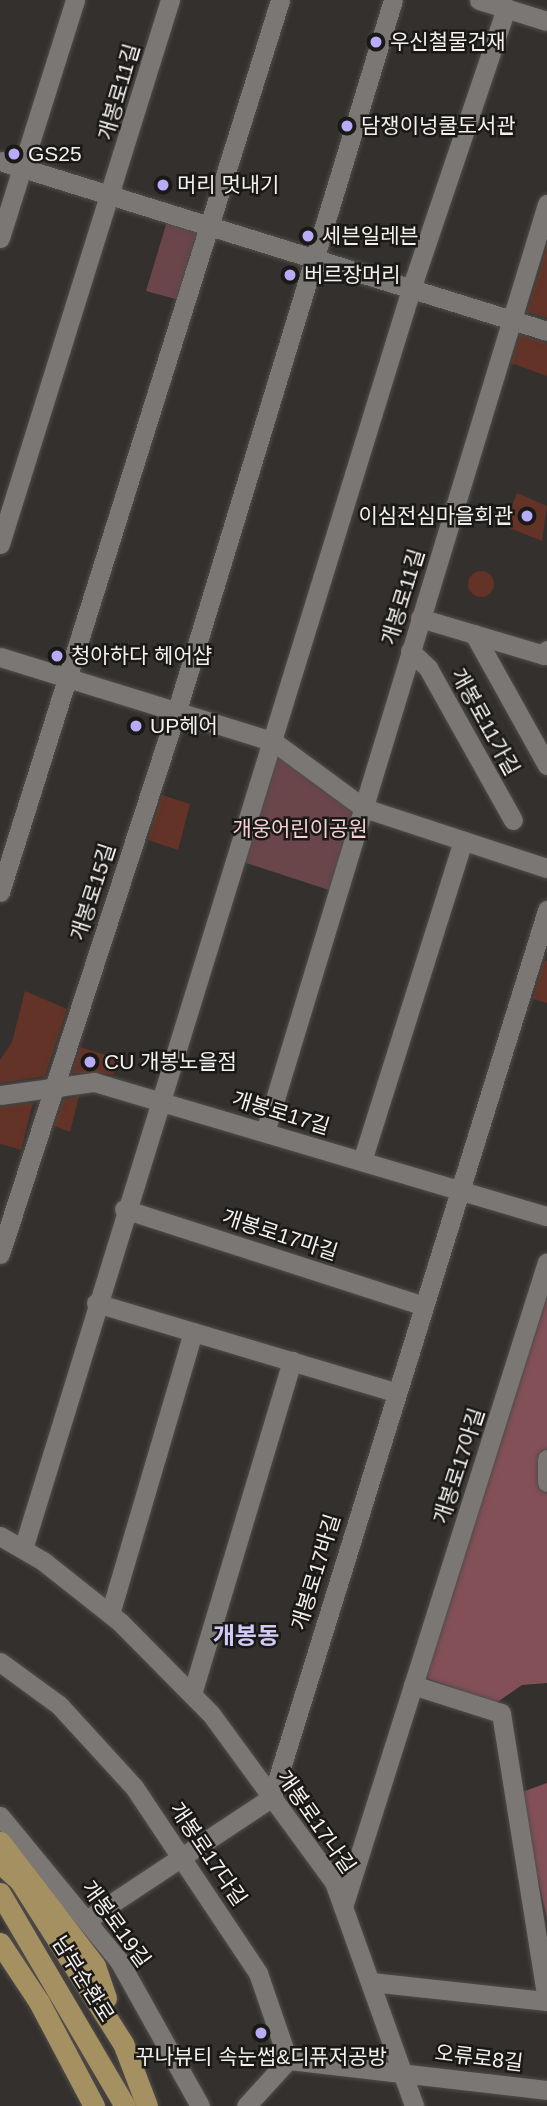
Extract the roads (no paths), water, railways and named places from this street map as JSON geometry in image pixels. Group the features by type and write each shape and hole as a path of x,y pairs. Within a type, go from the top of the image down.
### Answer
{"main road":[{"path":"0,1842 94,1966 123,2043"},
{"name":"남부순환로","path":"0,1863 20,1881 123,2043 147,2106"},
{"name":"남부순환로","path":"0,1893 125,2106"},
{"path":"0,1943 39,2002 94,2106"}],"street":[{"path":"0,238 75,0"},
{"name":"개봉로11길","path":"0,544 111,197 170,0"},
{"path":"0,892 280,0"},
{"path":"177,710 312,258 393,0"},
{"path":"479,0 547,20"},
{"path":"23,1549 156,1100 274,742 411,289 506,8"},
{"path":"0,161 547,331"},
{"name":"개봉로11길","path":"364,808 509,319 547,204"},
{"path":"420,618 546,655"},
{"path":"474,634 547,765"},
{"name":"개봉로11가길","path":"410,652 428,668 513,820"},
{"path":"0,657 274,742 364,808 547,869"},
{"name":"개봉로15길","path":"0,1254 177,710"},
{"path":"265,1132 332,895 364,808"},
{"path":"362,1161 463,841"},
{"path":"457,1189 547,910"},
{"name":"개봉로17길","path":"0,1095 94,1082 547,1216"},
{"name":"개봉로17바길","path":"272,1797 457,1189"},
{"name":"개봉로17마길","path":"124,1209 422,1305"},
{"name":"개봉로17아길","path":"343,1907 547,1262"},
{"path":"96,1303 395,1392"},
{"path":"110,1614 194,1332"},
{"path":"192,1694 292,1361"},
{"path":"547,1459 547,1482"},
{"name":"개봉로17나길","path":"0,1536 23,1549 110,1614 192,1694 334,1882 405,2071 414,2106"},
{"name":"개봉로17다길","path":"0,1662 59,1705 134,1787 182,1855 258,1973 288,2060"},
{"path":"371,1982 547,2001 501,1713 413,1685"},
{"path":"88,1919 272,1797"},
{"name":"개봉로19길","path":"0,1816 88,1919 119,1961 200,2106"},
{"path":"246,2106 288,2060 405,2071"},
{"name":"오류로8길","path":"405,2071 547,2090"}],"place":[{"name":"우신철물건재","path":"376,42"},
{"name":"담쟁이넝쿨도서관","path":"347,126"},
{"name":"GS25","path":"14,154"},
{"name":"머리 멋내기","path":"163,185"},
{"name":"세븐일레븐","path":"308,236"},
{"name":"버르장머리","path":"290,275"},
{"name":"이심전심마을회관","path":"527,516"},
{"name":"청아하다 헤어샵","path":"57,656"},
{"name":"UP헤어","path":"136,726"},
{"name":"CU 개봉노을점","path":"90,1062"},
{"name":"꾸나뷰티 속눈썹&디퓨저공방","path":"261,2033"}],"district":[{"name":"개봉동","path":"246,1636"}],"park label":[{"name":"개웅어린이공원","path":"300,829"}]}
